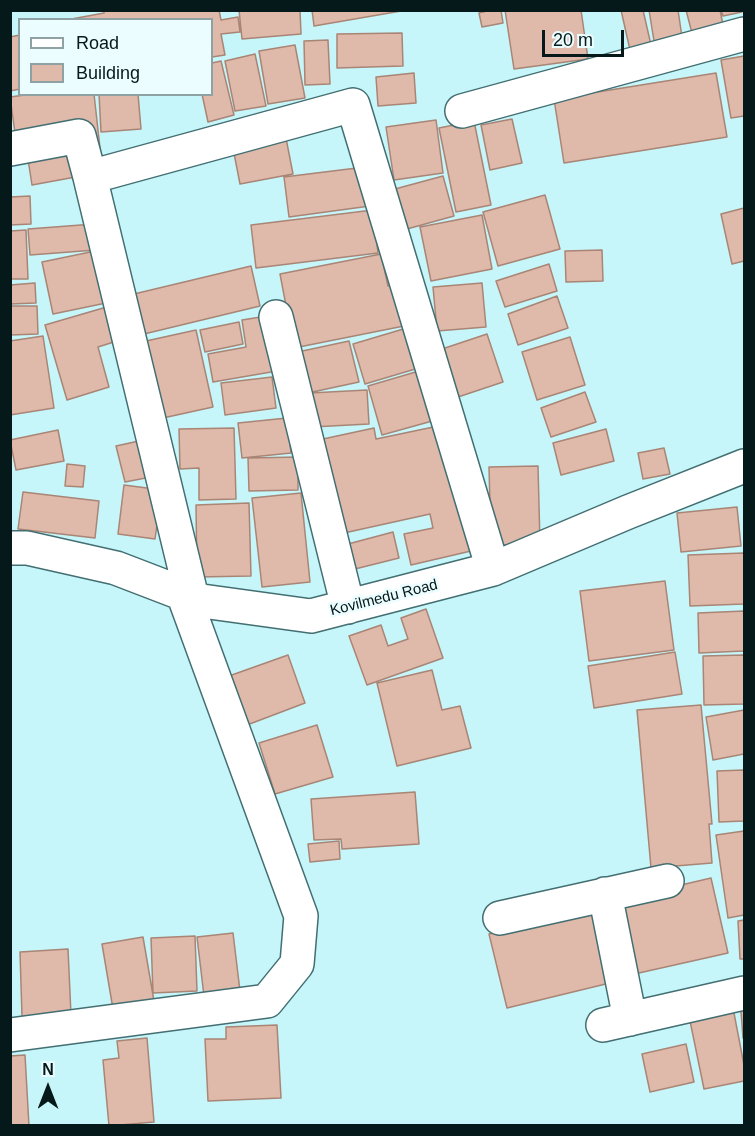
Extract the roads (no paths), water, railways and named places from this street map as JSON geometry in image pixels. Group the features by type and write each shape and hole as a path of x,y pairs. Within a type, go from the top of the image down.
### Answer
{"street":[{"path":"462,111 744,34"},
{"path":"90,177 353,105 493,569"},
{"path":"10,149 79,136 188,597 301,916 297,964 267,1000 10,1035"},
{"path":"276,317 348,607"},
{"name":"Kovilmedu Road","path":"10,548 27,549 116,568 202,602 311,616 493,569 744,466"},
{"path":"500,918 667,881"},
{"path":"605,894 617,1022 744,993"}]}
